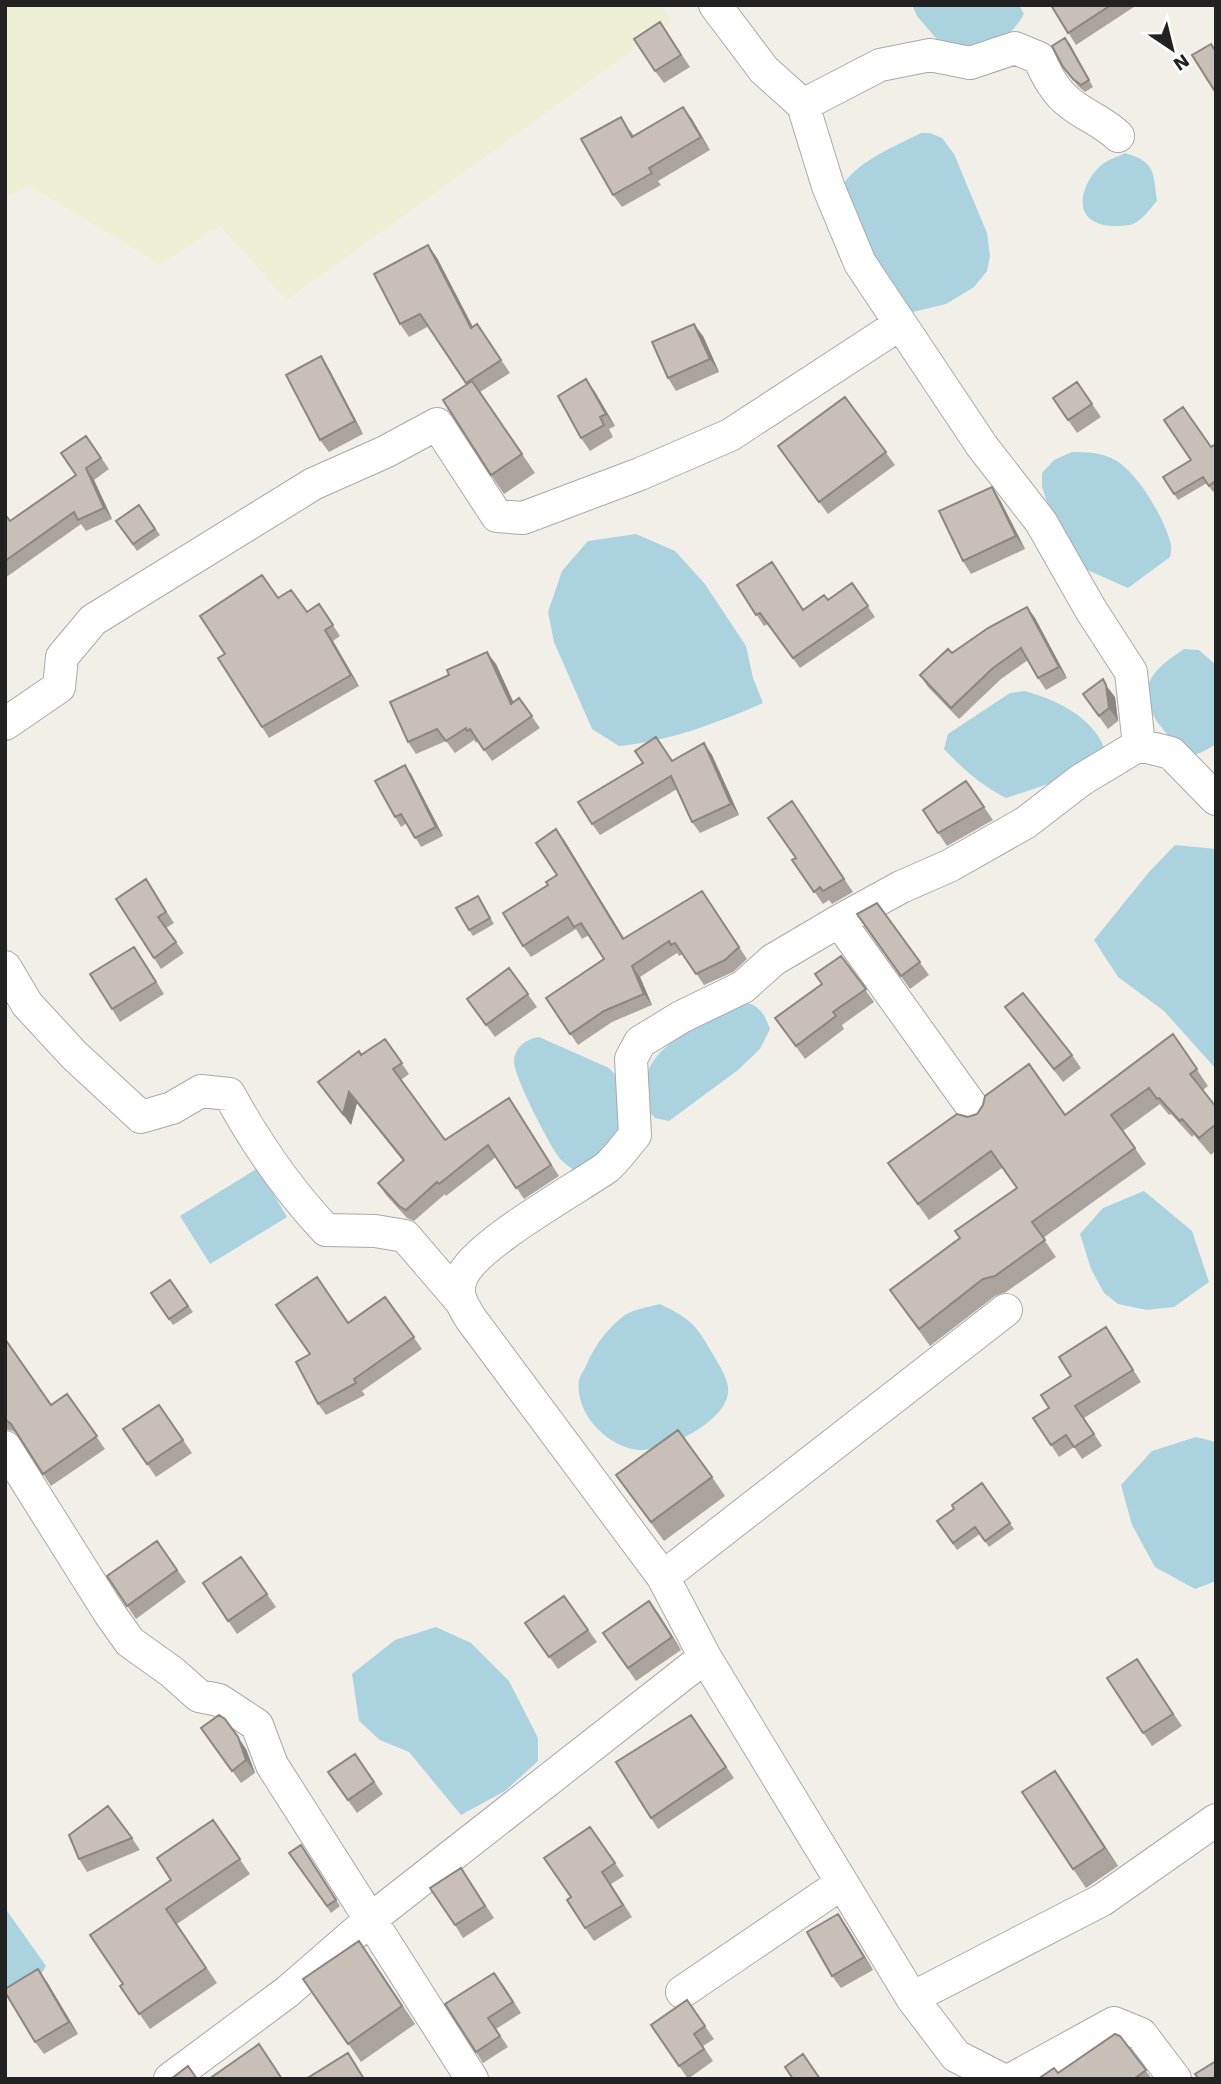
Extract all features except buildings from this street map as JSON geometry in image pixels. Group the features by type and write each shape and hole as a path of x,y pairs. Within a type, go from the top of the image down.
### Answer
{"street":[{"path":"715,5 764,70 803,105 828,186 860,263 982,446 1041,522 1091,610 1131,673 1139,745"},
{"path":"803,105 880,65 930,55 970,63 1015,48 1039,58 1049,80 1071,104 1107,125 1118,136"},
{"path":"5,724 59,687 62,657 93,620 313,484 385,452 437,424 497,516 523,518 640,474 730,435 900,324"},
{"path":"459,1299 461,1278 479,1254 608,1166 635,1135 631,1059 640,1042 681,1017 743,987 773,960 839,920 901,887 949,866 1025,823 1081,780 1139,745 1171,754 1216,799"},
{"path":"839,920 978,1115"},
{"path":"5,967 27,1004 74,1055 141,1117 172,1108 201,1091 229,1094 250,1132 301,1203 326,1230 375,1231 405,1236 459,1299 471,1319 663,1577 705,1657 912,1998 956,2056 1001,2079"},
{"path":"663,1577 1006,1310"},
{"path":"5,1447 130,1642 172,1672 199,1696 219,1700 257,1725 272,1765 471,2079"},
{"path":"170,2079 287,1992 371,1919 705,1657"},
{"path":"912,1998 1102,1900 1216,1820"},
{"path":"682,1992 841,1884"},
{"path":"1012,2079 1114,2023 1141,2034 1175,2079"}],"green space":[{"path":"5,5 661,5 672,22 287,300 220,226 160,265 30,186 5,198"}],"water":[{"path":"912,5 1019,5 1024,14 1000,41 980,49 971,49 940,43 917,16"},
{"path":"921,133 942,138 954,154 987,233 990,256 987,271 974,287 946,304 913,312 896,305 841,187 867,162"},
{"path":"1125,153 1148,164 1155,183 1157,201 1133,224 1111,226 1098,223 1084,211 1087,184 1100,166"},
{"path":"1072,452 1104,455 1123,466 1140,484 1167,531 1171,545 1170,557 1128,588 1085,569 1050,511 1042,487 1042,473 1054,460"},
{"path":"636,534 675,551 705,584 746,646 753,678 763,703 693,730 657,740 619,746 592,729 554,642 548,612 562,571 588,541"},
{"path":"1184,649 1199,650 1216,665 1216,744 1196,754 1178,745 1166,732 1153,715 1148,699 1148,687 1155,673"},
{"path":"1025,691 1071,710 1090,726 1104,747 1051,783 1006,798 973,776 944,749 948,734 1010,693"},
{"path":"1175,845 1216,849 1216,1069 1164,1011 1118,977 1094,940 1149,872"},
{"path":"738,1002 755,1006 768,1023 770,1029 760,1049 738,1070 669,1121 655,1118 644,1106 646,1079 652,1063 680,1036"},
{"path":"539,1037 609,1068 621,1081 623,1136 578,1173 556,1153 533,1112 515,1069 514,1061 519,1048"},
{"path":"258,1168 287,1217 210,1264 180,1216"},
{"path":"1144,1191 1192,1231 1209,1282 1174,1307 1147,1310 1118,1304 1104,1293 1091,1269 1080,1234 1103,1208"},
{"path":"660,1304 687,1320 703,1338 726,1380 726,1399 720,1411 709,1422 680,1439 651,1449 627,1448 605,1436 588,1416 582,1405 579,1380 597,1345 619,1320 629,1313"},
{"path":"1196,1437 1216,1442 1216,1581 1195,1589 1155,1567 1132,1525 1121,1485 1152,1451"},
{"path":"436,1627 471,1643 509,1681 538,1738 538,1761 505,1791 461,1815 409,1752 380,1740 359,1721 352,1674 395,1640"},
{"path":"5,1908 46,1966 35,1985 5,1989"}]}
